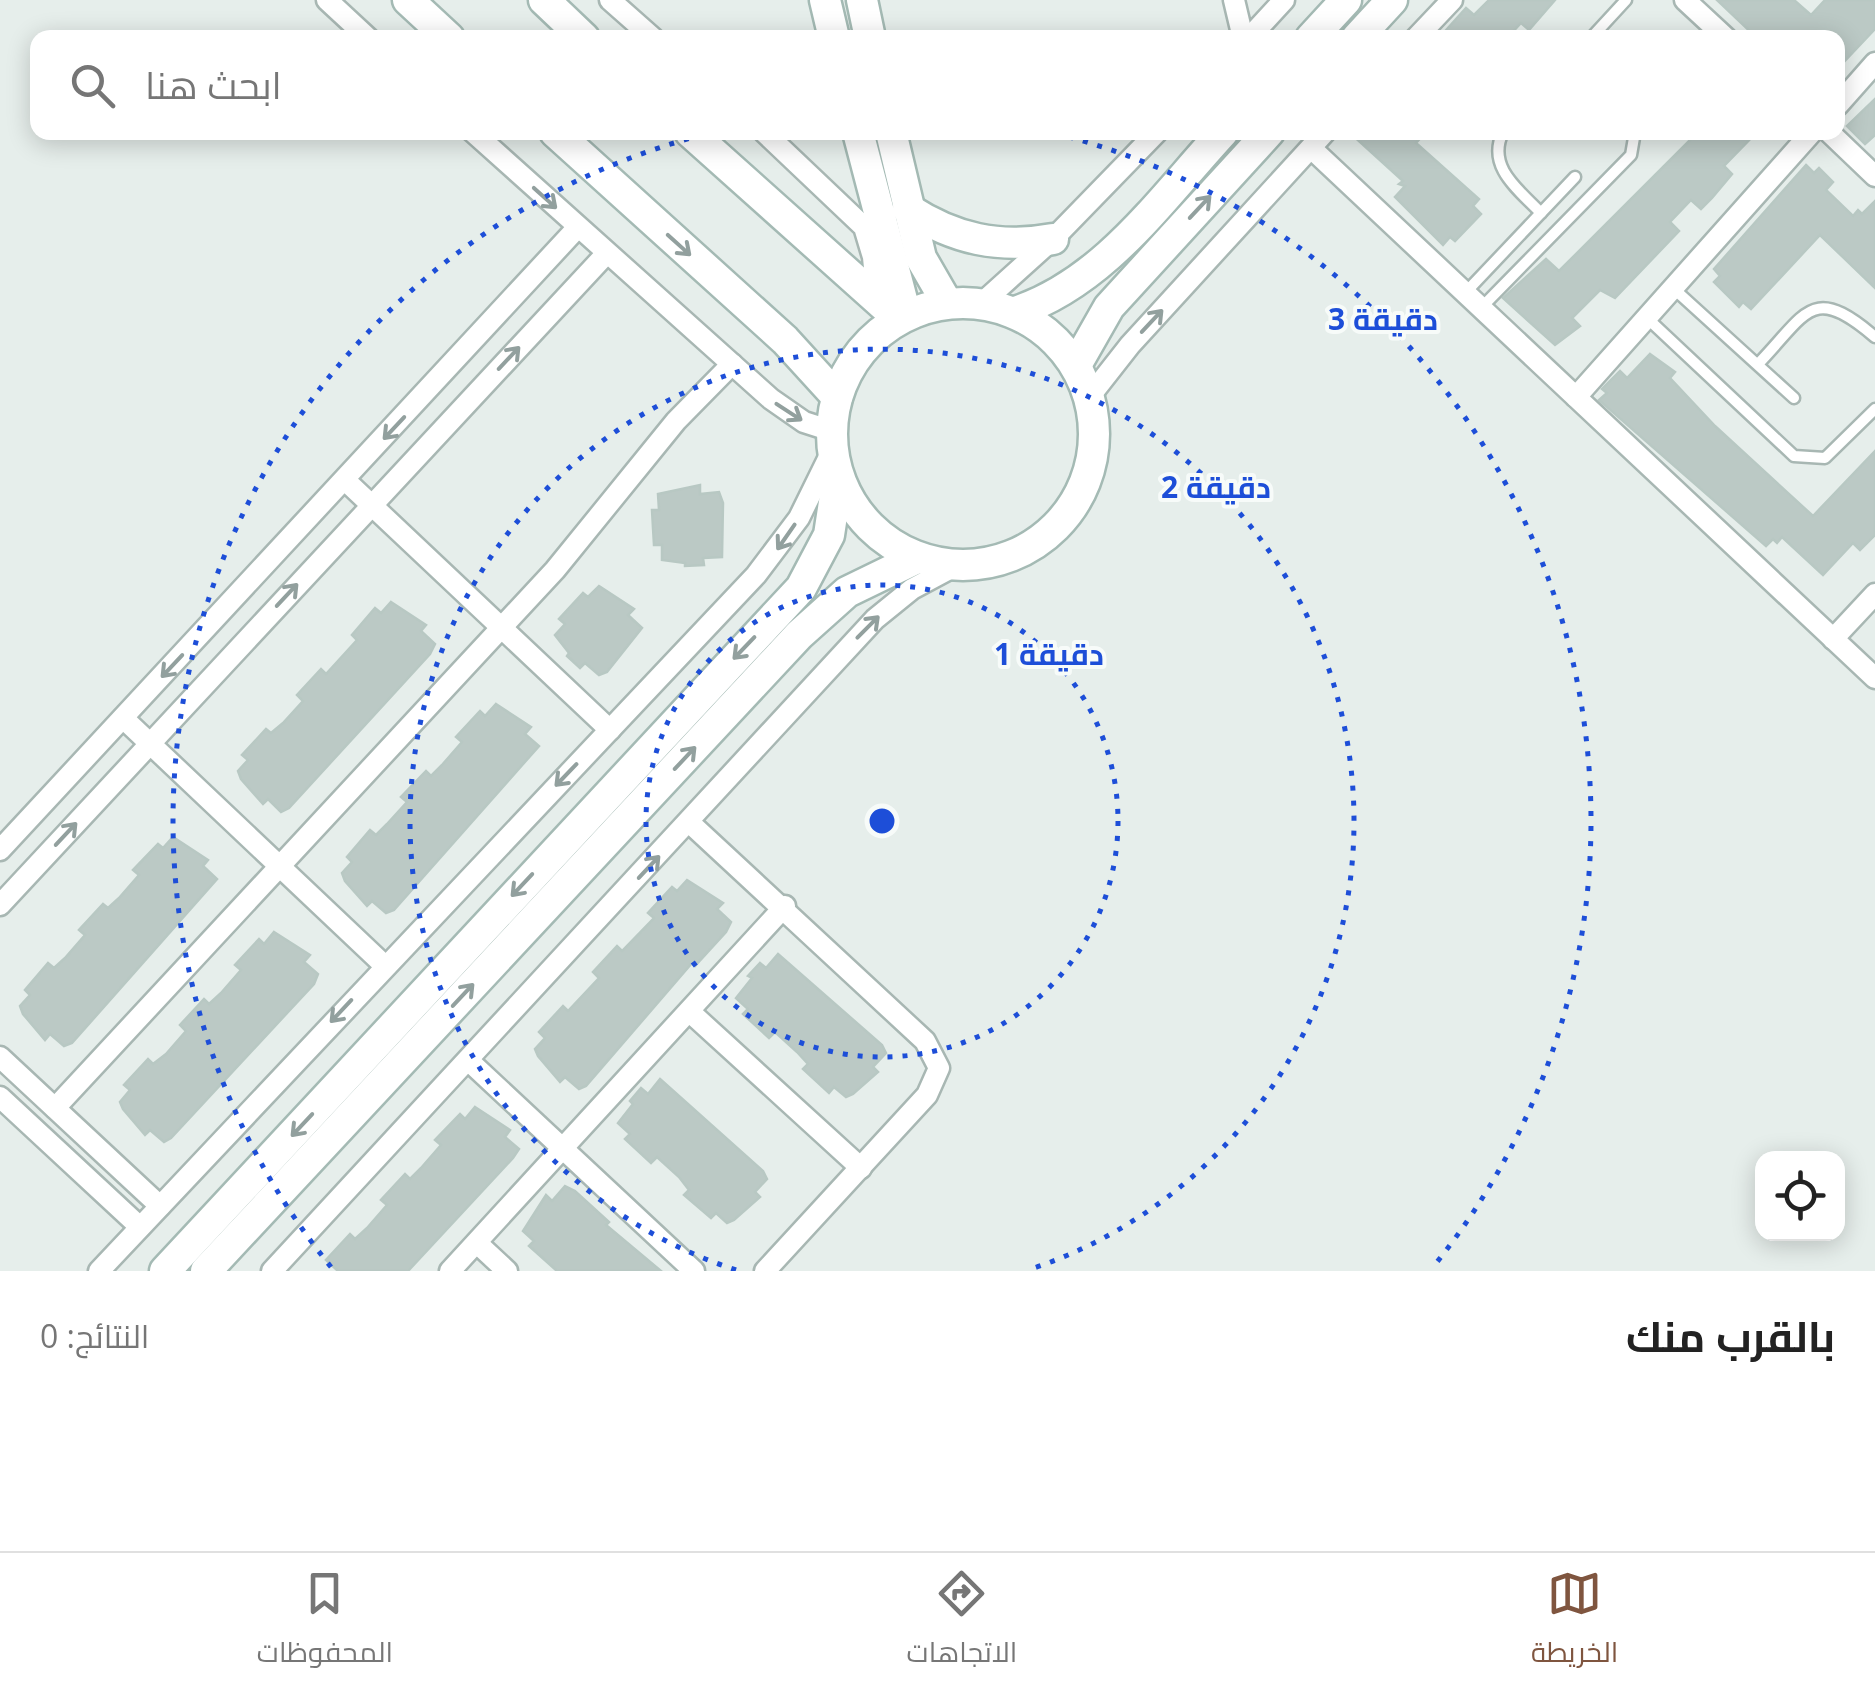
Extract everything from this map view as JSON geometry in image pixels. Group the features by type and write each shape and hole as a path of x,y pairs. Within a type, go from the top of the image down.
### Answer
{"street":[{"path":"326,0 359,30"},
{"path":"408,0 440,30"},
{"path":"544,0 576,30"},
{"path":"610,0 644,30"},
{"path":"826,0 832,30"},
{"path":"862,0 868,30"},
{"path":"1234,0 1243,30"},
{"path":"1254,30 1284,0"},
{"path":"1318,30 1346,0"},
{"path":"1364,30 1392,0"},
{"path":"1424,30 1452,0"},
{"path":"1685,0 1717,30"},
{"path":"1845,97 1875,63"},
{"path":"165,1271 802,588 829,535 834,453 837,397 861,352 893,311 947,303 982,303 1015,312 1059,343 1076,365 1090,396 1095,432 1090,468 1065,516 1025,550 991,563 955,566 918,558 868,526 834,453 482,140"},
{"path":"563,140 785,340 837,397"},
{"path":"699,140 893,311"},
{"path":"772,140 864,228 893,311"},
{"path":"860,140 893,311"},
{"path":"893,140 921,258 947,303"},
{"path":"982,303 1053,239 1148,140"},
{"path":"1015,312 1055,297 1090,273 1215,140"},
{"path":"1076,365 1108,307 1262,140"},
{"path":"1090,396 1130,345 1318,140 1465,293 1875,678"},
{"path":"1576,398 1805,140"},
{"path":"1837,140 1875,176"},
{"path":"908,210 977,241 1028,244 1053,239"},
{"path":"0,850 578,228"},
{"path":"0,905 607,253"},
{"path":"55,1108 582,541 676,421 732,364"},
{"path":"100,1271 771,557 834,453"},
{"path":"346,480 610,730"},
{"path":"206,1271 799,636 847,592 918,558"},
{"path":"272,1271 470,1062 874,619 912,589 955,566"},
{"path":"1833,640 1875,594"},
{"path":"123,718 384,965"},
{"path":"690,823 785,906 925,1041 936,1057 934,1087 765,1271"},
{"path":"450,1271 785,906"},
{"path":"690,1012 860,1168"},
{"path":"0,1058 160,1206"},
{"path":"470,1062 694,1271"},
{"path":"0,1097 140,1227"},
{"path":"477,1243 507,1271"}],"lane":[{"path":"1598,30 1626,0"},
{"path":"1502,140 1499,164 1541,212"},
{"path":"1481,308 1630,154 1633,140"},
{"path":"1465,293 1575,176"},
{"path":"1673,288 1794,398"},
{"path":"1759,364 1802,318 1820,306 1842,309 1875,337"},
{"path":"1646,318 1794,456 1825,458 1875,409"}],"building":[{"path":"1489,0 1555,0 1529,30 1521,23 1514,30 1446,30 1466,8 1474,15"},
{"path":"1717,0 1794,0 1811,15 1825,0 1875,0 1875,29 1845,61 1845,30 1749,30"},
{"path":"1875,99 1875,135 1865,144 1847,126"},
{"path":"1358,140 1419,140 1416,143 1479,199 1473,206 1481,214 1455,241 1450,237 1443,245 1395,197 1405,186 1399,184 1403,181"},
{"path":"1690,140 1749,140 1724,166 1732,174 1712,198 1701,209 1691,200 1670,222 1679,231 1615,298 1600,290 1572,318 1580,326 1555,345 1503,298 1546,259 1559,271"},
{"path":"1806,165 1814,173 1819,168 1833,182 1826,190 1853,216 1858,210 1862,214 1875,201 1875,288 1820,235 1751,309 1743,302 1739,307 1714,282 1720,276 1714,269"},
{"path":"1650,354 1675,372 1670,378 1715,426 1813,516 1875,451 1875,535 1860,550 1853,543 1823,575 1782,537 1766,546 1599,400 1607,393 1602,389 1620,371 1627,378"},
{"path":"700,485 700,494 719,492 723,503 722,557 703,558 704,565 685,566 662,560 662,545 654,545 652,510 659,510 658,494"},
{"path":"599,586 634,609 628,615 642,628 607,672 599,675 585,663 580,668 567,656 569,653 555,635 565,624 559,619 583,593 588,597"},
{"path":"391,602 426,625 421,631 435,644 430,654 289,808 281,812 268,799 263,804 241,779 238,771 248,760 242,755 266,729 271,733 303,701 297,695 321,669 326,674 357,640 352,635 375,608 381,613"},
{"path":"496,704 531,727 525,734 539,746 394,910 386,913 372,901 367,906 345,881 342,873 352,862 347,857 370,830 376,835 387,824 407,802 401,797 426,771 431,776 442,765 462,742 456,737 480,711 485,716"},
{"path":"173,837 208,860 203,866 217,879 72,1043 64,1046 50,1034 45,1040 23,1014 20,1006 30,995 25,990 48,963 54,968 65,958 85,935 79,930 103,904 108,908 119,898 139,875 133,870 158,844 163,848"},
{"path":"687,880 723,903 717,909 731,922 726,932 695,966 692,963 586,1086 579,1089 565,1077 560,1082 535,1049 545,1038 539,1032 563,1006 568,1011 599,978 593,972 617,946 622,951 654,918 648,913 672,887 677,891"},
{"path":"274,932 310,955 304,962 318,974 314,984 171,1138 164,1142 150,1130 145,1135 120,1102 130,1090 124,1085 148,1059 153,1064 166,1054 186,1031 180,1025 204,999 209,1004 221,993 241,970 235,965 259,939 264,944"},
{"path":"778,954 882,1045 886,1053 873,1067 878,1072 853,1094 846,1097 834,1087 829,1093 803,1069 808,1064 797,1052 775,1032 769,1038 743,1014 748,1009 736,998 752,978 748,976 760,963 766,968"},
{"path":"660,1079 763,1171 767,1179 755,1192 760,1197 734,1220 727,1223 716,1213 711,1218 684,1195 689,1190 679,1177 657,1157 651,1163 625,1139 630,1134 618,1123 633,1104 630,1101 641,1088 648,1094"},
{"path":"475,1107 510,1130 505,1137 519,1149 513,1158 408,1271 338,1271 326,1260 350,1234 355,1239 367,1228 387,1205 381,1200 405,1174 410,1179 421,1168 441,1145 435,1140 460,1114 465,1119"},
{"path":"565,1186 661,1271 557,1271 529,1246 534,1241 523,1231 546,1195 552,1201"}]}
